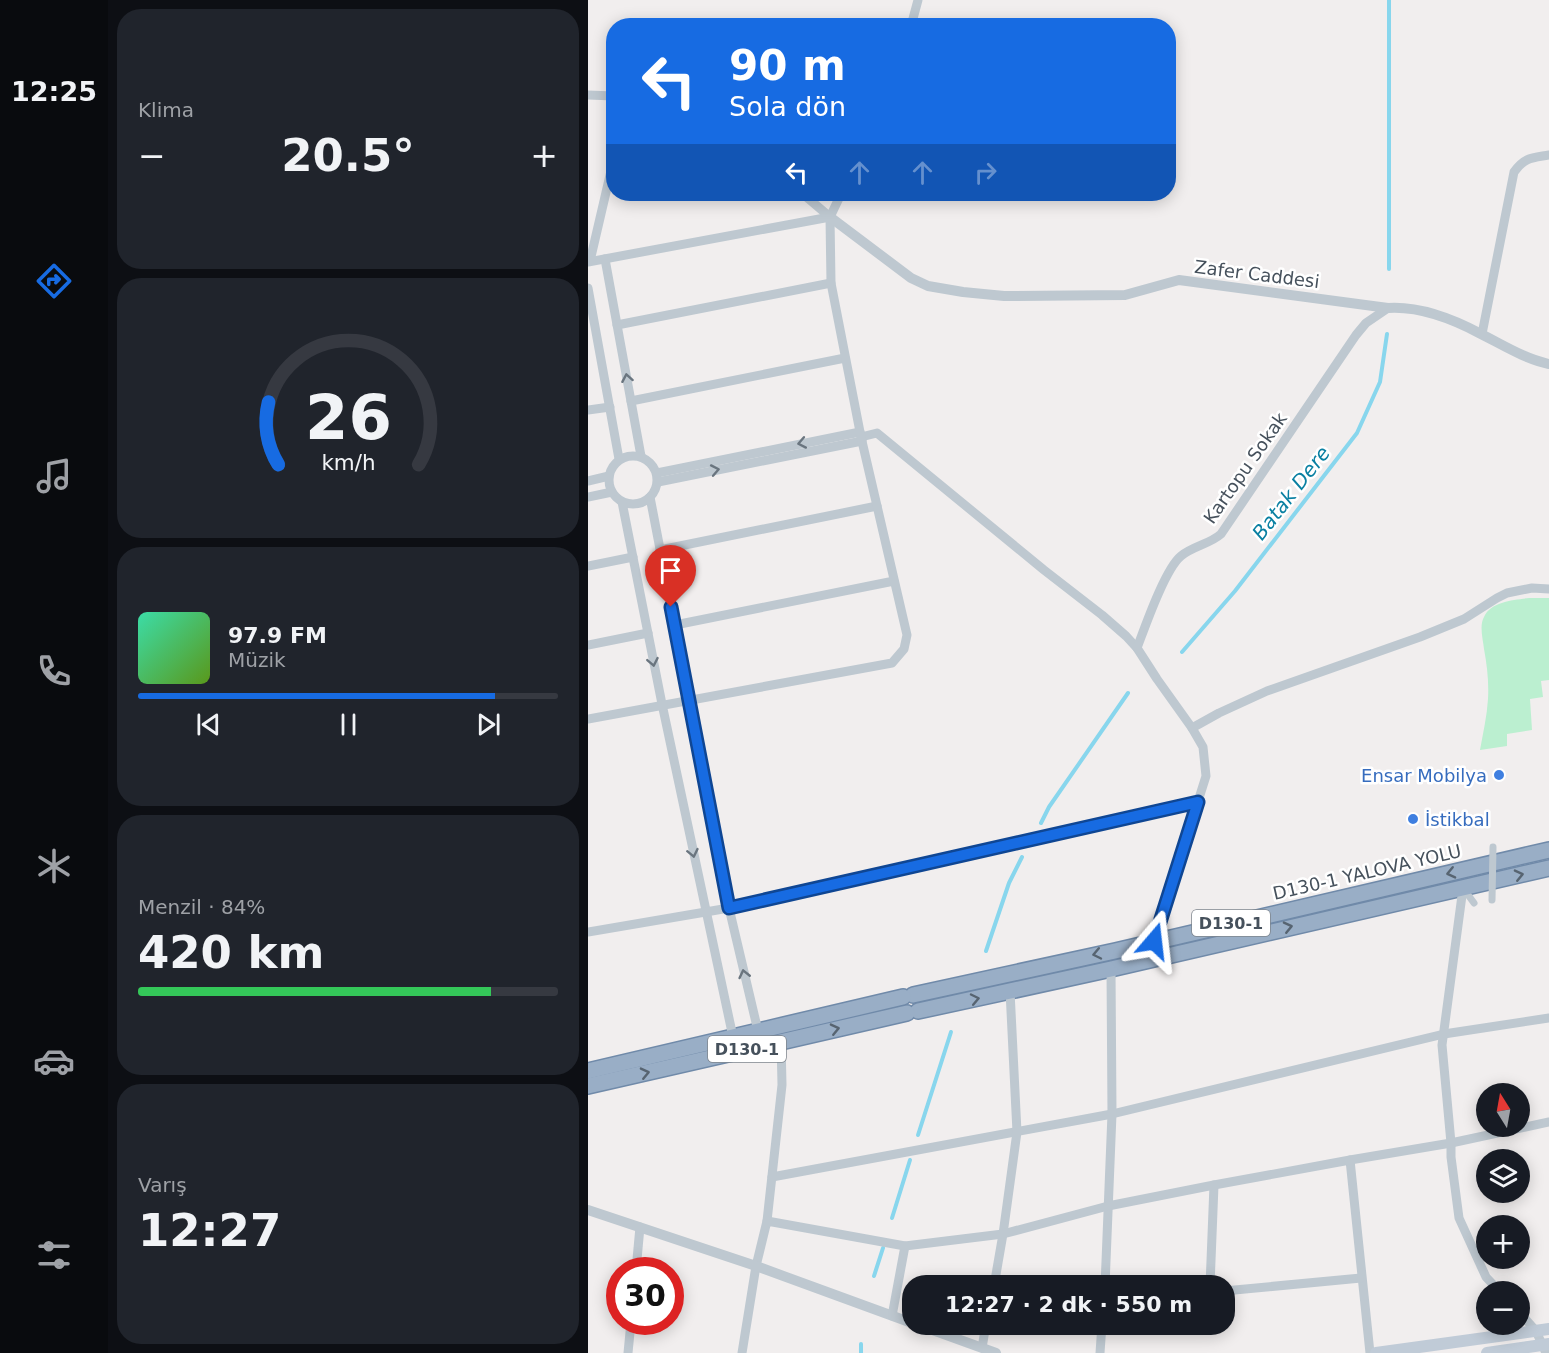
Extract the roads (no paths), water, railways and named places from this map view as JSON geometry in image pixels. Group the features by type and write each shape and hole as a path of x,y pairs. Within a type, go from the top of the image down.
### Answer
{"highway":[{"name":"D130-1 YALOVA YOLU","path":"588,1071 908,996 1115,951 1519,854 1549,850"},
{"name":"D130-1","path":"588,1086 1549,868"}],"main road":[{"path":"1376,1353 1549,1329"},
{"path":"1487,1353 1546,1348"}],"street":[{"path":"913,18 918,0"},
{"path":"588,95 606,96"},
{"path":"1482,334 1515,172 1520,164 1530,158 1549,155"},
{"path":"606,191 589,261 830,217"},
{"path":"811,201 830,217"},
{"path":"588,719 892,663 904,649 907,635 861,436 831,283 830,217 838,201"},
{"name":"Zafer Caddesi","path":"830,217 911,278 928,286 1004,296 1125,296 1179,280 1388,308 1396,307 1419,310 1458,323 1526,357 1549,364"},
{"path":"605,259 641,456"},
{"path":"617,325 831,283"},
{"path":"588,288 592,328 619,459"},
{"name":"Kartopu Sokak","path":"1137,648 1164,584 1178,558 1221,534 1356,335 1366,323 1388,308"},
{"path":"631,400 845,358"},
{"path":"588,411 610,407"},
{"path":"657,477 877,433 1102,615 1137,648 1203,747 1206,776 1154,941"},
{"path":"633,455 641,456 653,465 657,477 655,490 642,503 622,502 616,498 609,484 610,470 619,459 633,455"},
{"path":"588,481 609,477"},
{"path":"588,497 612,492"},
{"path":"650,497 729,908 758,1031"},
{"path":"622,502 705,913 733,1037"},
{"path":"660,550 877,506"},
{"path":"588,566 633,557"},
{"path":"675,625 894,581"},
{"path":"1192,728 1267,691 1464,619 1508,593 1532,588 1549,589"},
{"path":"588,645 648,633"},
{"path":"588,932 729,908 1198,802"},
{"path":"1492,900 1493,847"},
{"path":"1463,888 1474,903"},
{"path":"1463,888 1442,1045 1451,1157 1459,1218 1490,1281"},
{"path":"1105,1275 1112,1114 1111,969"},
{"path":"996,1275 1004,1234 1017,1132 1010,991"},
{"path":"772,1177 1112,1114 1444,1034 1549,1018"},
{"path":"742,1353 756,1266 767,1221 782,1085 781,1041"},
{"path":"767,1221 905,1246 1004,1234 1108,1206 1451,1143 1549,1122"},
{"path":"1350,1160 1370,1353"},
{"path":"1210,1275 1214,1185"},
{"path":"588,1210 756,1266 902,1320"},
{"path":"637,1257 640,1227"},
{"path":"892,1316 905,1246"},
{"path":"1235,1290 1361,1278"},
{"path":"1530,1324 1546,1348"},
{"path":"628,1353 630,1335"},
{"path":"945,1335 996,1353"},
{"path":"982,1348 984,1335"},
{"path":"1100,1353 1101,1335"}],"waterway":[{"name":"Batak Dere","path":"1389,0 1389,269"},
{"name":"Batak Dere","path":"1182,652 1235,591 1357,433 1380,382 1387,334"},
{"name":"Batak Dere","path":"1041,823 1049,807 1128,693"},
{"name":"Batak Dere","path":"986,951 1009,883 1022,857"},
{"name":"Batak Dere","path":"918,1135 951,1032"},
{"name":"Batak Dere","path":"892,1218 910,1160"},
{"name":"Batak Dere","path":"874,1276 883,1248"},
{"name":"Batak Dere","path":"861,1344 861,1353"}],"place":[{"name":"Ensar Mobilya","path":"1499,775"},
{"name":"İstikbal","path":"1413,819"}]}
